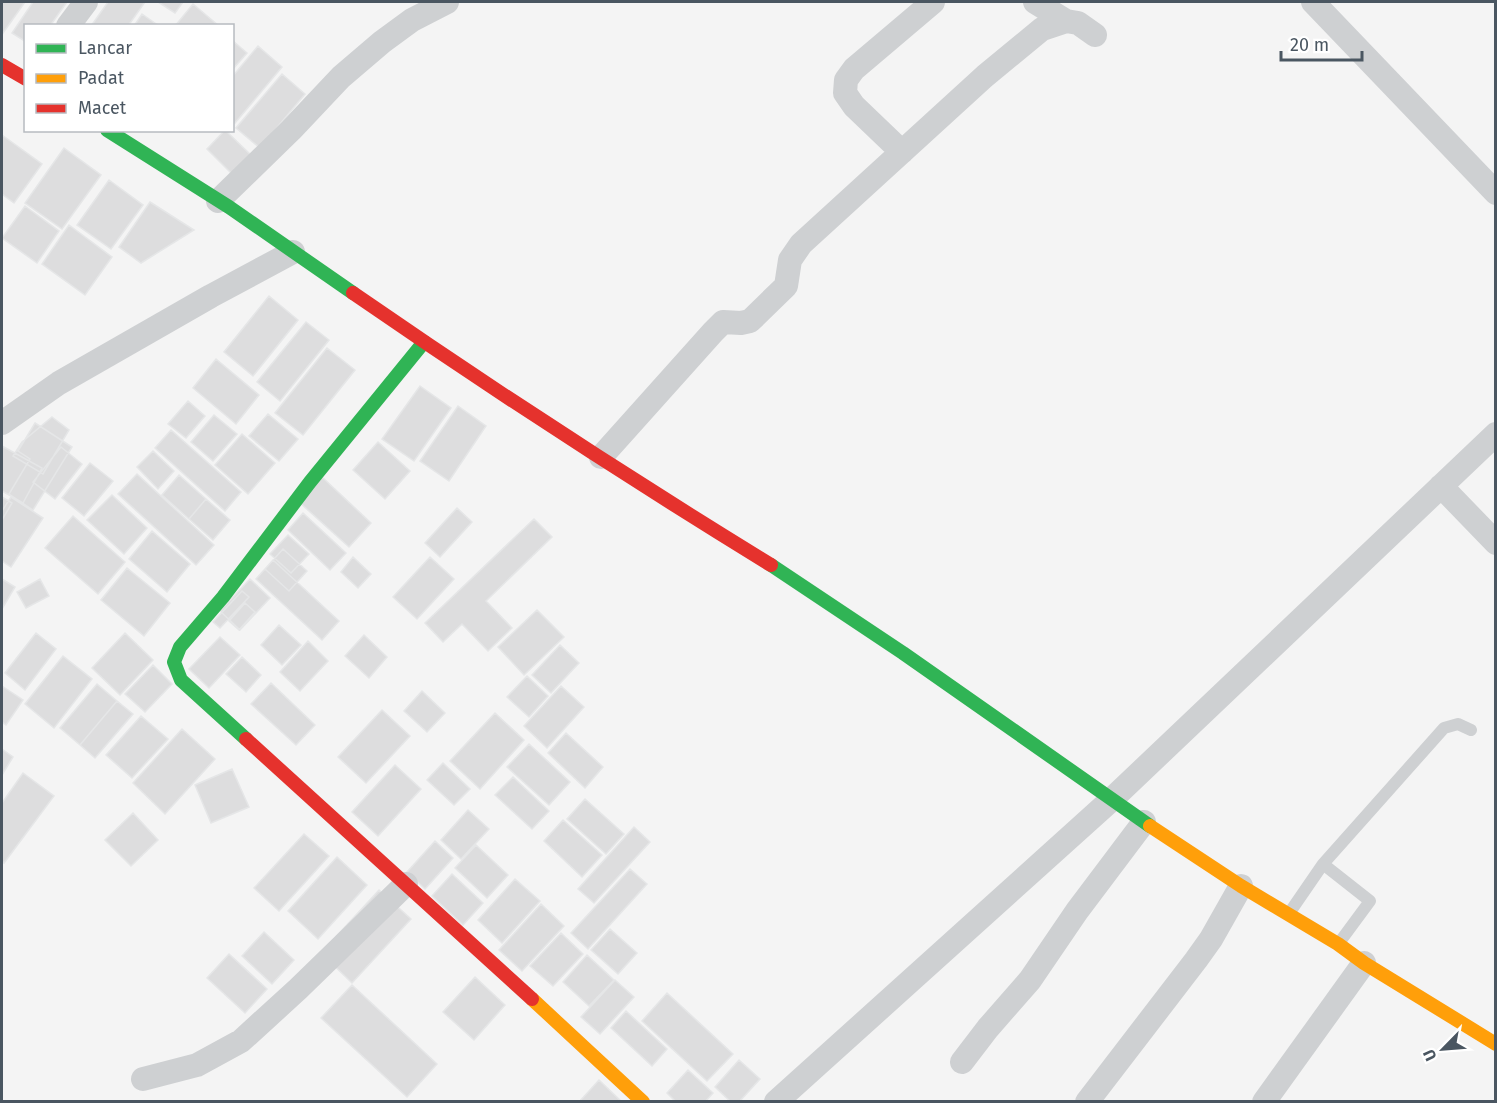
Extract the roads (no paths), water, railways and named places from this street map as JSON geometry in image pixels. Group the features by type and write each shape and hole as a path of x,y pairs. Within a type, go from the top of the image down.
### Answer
{"main road":[{"path":"2,64 24,78"},
{"path":"110,132 224,204 424,342 675,506 791,578 903,653 1111,800 1241,886 1496,1044"},
{"path":"424,342 310,482 223,597 180,647 174,662 181,680 643,1101"}],"street":[{"path":"70,24 86,2"},
{"path":"224,204 341,77 412,20 447,2"},
{"path":"902,152 855,106 845,93 846,80 854,69 933,2"},
{"path":"1035,2 1066,21 1078,23 1095,35"},
{"path":"1313,2 1496,193"},
{"path":"601,457 723,322 750,321 786,286 790,260 801,244 1024,43 1042,29 1066,21"},
{"path":"4,415 211,296 293,252"},
{"path":"776,1101 1111,800 1496,434"},
{"path":"1441,486 1496,543"},
{"path":"962,1062 1030,980 1077,911 1144,822"},
{"path":"143,1079 197,1065 241,1041 406,884"},
{"path":"1087,1101 1196,960 1211,939 1241,886"},
{"path":"1264,1101 1364,963"}],"lane":[{"path":"1288,915 1323,864 1444,728 1458,724 1471,730"},
{"path":"1323,864 1370,901 1338,944"}]}
